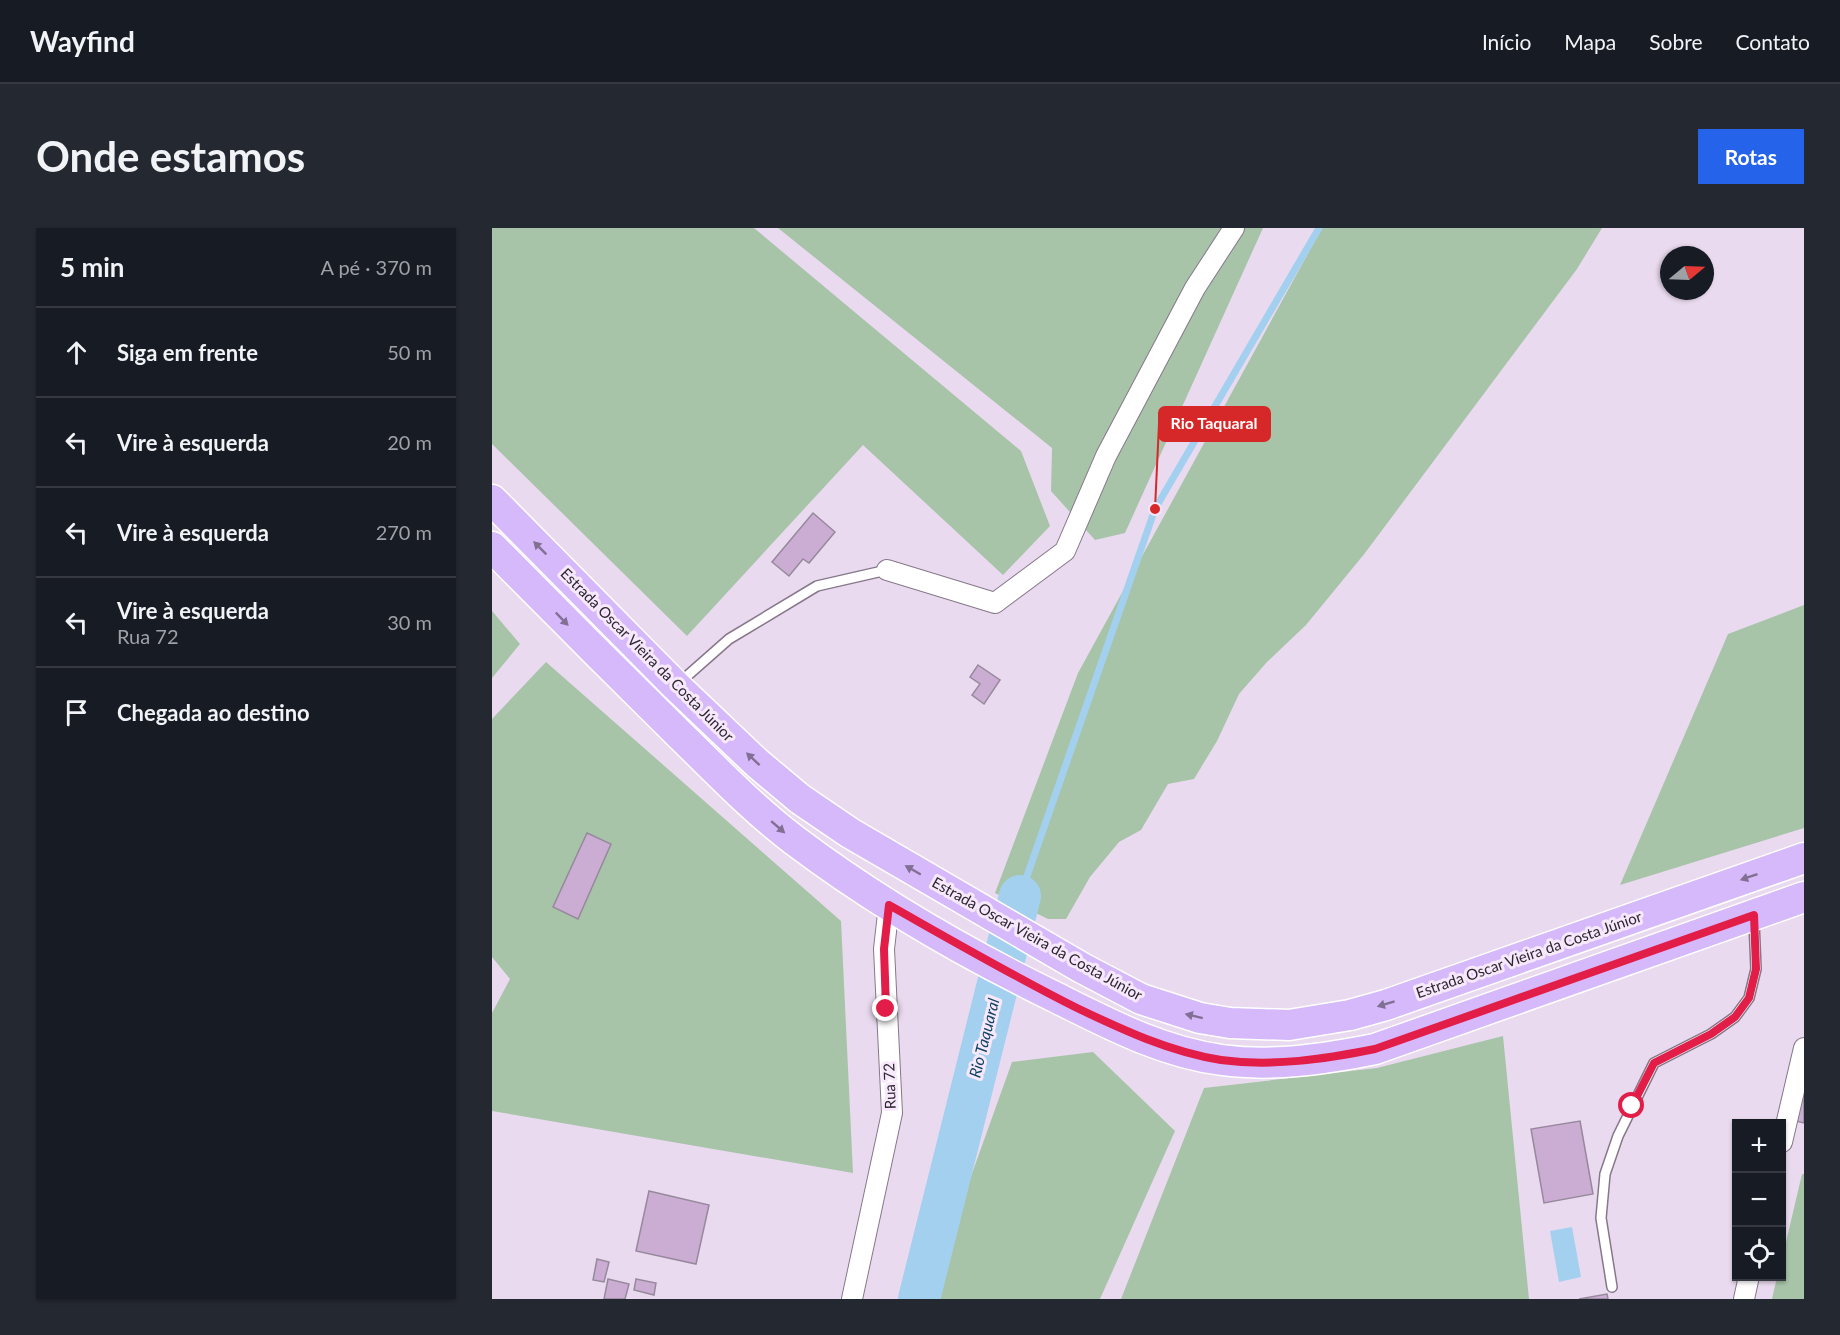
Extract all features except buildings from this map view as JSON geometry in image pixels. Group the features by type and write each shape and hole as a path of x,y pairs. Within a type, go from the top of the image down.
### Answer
{"main road":[{"name":"Estrada Oscar Vieira da Costa Júnior","path":"492,500 676,686 757,763 800,799 850,833 1082,968 1141,999 1200,1018 1261,1026 1289,1025 1350,1015 1386,1005 1804,858"},
{"path":"492,547 589,646 762,813 800,845 889,905 1026,982 1139,1037 1182,1052 1223,1060 1269,1062 1324,1059 1375,1049 1804,897"}],"street":[{"path":"887,570 995,603 1065,551 1106,456 1195,288 1234,228"},
{"name":"Rua 72","path":"852,1299 892,1113 884,949 889,905"},
{"path":"1786,1125 1804,1048"},
{"path":"1744,1299 1748,1281"}],"lane":[{"path":"676,686 729,639 817,586 887,570"},
{"path":"1612,1287 1601,1218 1605,1174 1618,1136 1654,1063 1711,1034 1735,1017 1749,998 1756,969 1754,915"}],"green space":[{"path":"492,228 754,228 1021,451 1050,526 1003,575 863,445 687,636 492,444"},
{"path":"778,228 1263,228 1125,533 1095,540 1051,491 1052,448"},
{"path":"1322,228 1602,228 1577,269 1365,553 1306,625 1267,662 1239,694 1217,741 1194,779 1168,784 1141,830 1119,842 1090,877 1066,919 1048,919 995,893 1078,673"},
{"path":"1804,605 1804,828 1620,885 1728,634"},
{"path":"492,611 520,644 492,678"},
{"path":"546,662 841,921 853,1173 492,1111 492,1013 510,979 492,957 492,719"},
{"path":"1503,1036 1529,1299 1121,1299 1204,1088 1377,1068"},
{"path":"1093,1052 1175,1131 1100,1299 927,1299 1012,1062"},
{"path":"1802,1174 1804,1174 1804,1299 1772,1299 1776,1281 1786,1281 1786,1242"}],"water":[{"path":"1572,1227 1581,1277 1559,1282 1550,1231"}],"waterway":[{"name":"Rio Taquaral","path":"1020,896 1155,509 1319,228"},
{"name":"Rio Taquaral","path":"919,1299 1020,896"}],"place":[{"name":"Rio Taquaral","path":"1155,509"}],"route":[{"path":"886,1009 884,949 889,905 1026,982 1139,1037 1182,1052 1223,1060 1269,1062 1324,1059 1375,1049 1754,915 1756,969 1749,998 1735,1017 1711,1034 1654,1063 1632,1106"}]}
